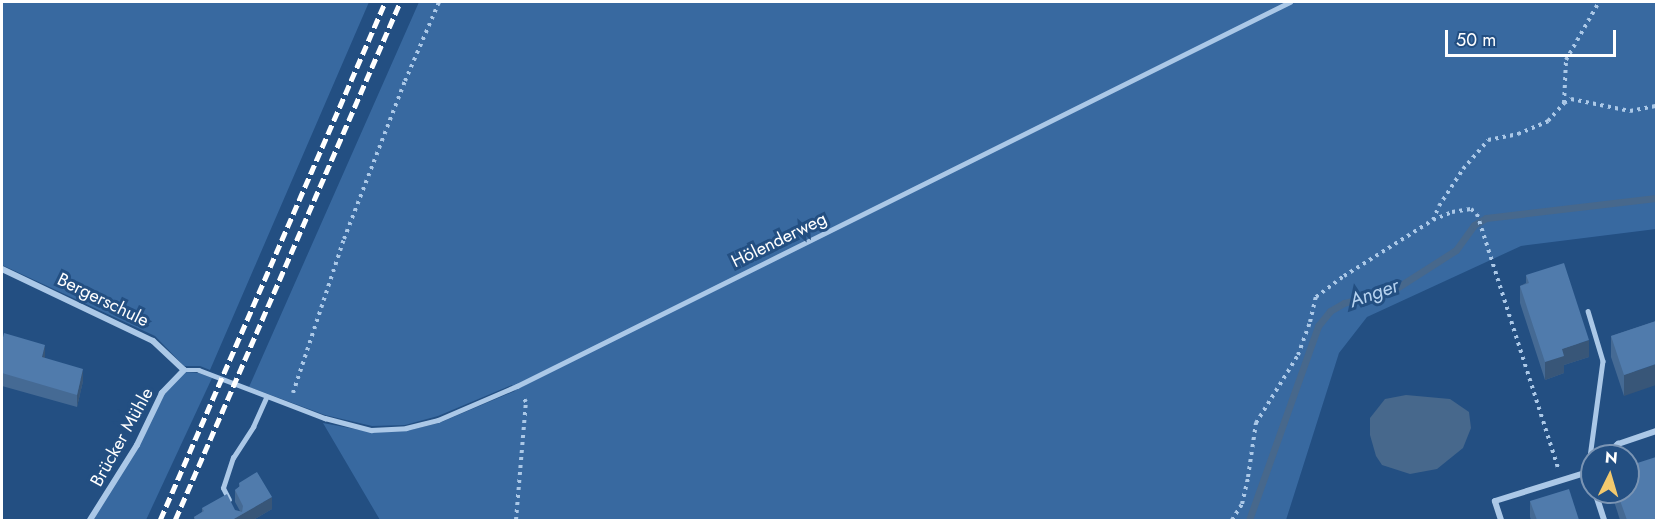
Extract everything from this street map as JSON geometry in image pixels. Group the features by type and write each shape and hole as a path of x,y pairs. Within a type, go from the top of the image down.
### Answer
{"street":[{"name":"Bergerschule","path":"2,269 153,341 184,370"},
{"name":"Brücker Mühle","path":"90,520 137,445 162,393 184,370"},
{"path":"1618,444 1656,431"},
{"path":"1501,520 1494,501 1580,474"},
{"path":"1598,504 1604,520"}],"lane":[{"name":"Hölenderweg","path":"184,370 199,370 266,398 325,418 371,430 406,428 438,420 516,386 1290,2"},
{"path":"1588,311 1603,361 1593,444"},
{"path":"231,504 223,488 233,458 253,427 266,398"}],"path":[{"path":"289,405 344,239 405,81 440,2"},
{"path":"1564,104 1566,60 1599,2"},
{"path":"1433,220 1439,206 1463,169 1488,140 1518,134 1548,121 1571,99 1580,99 1629,111 1656,106"},
{"path":"1232,520 1242,504 1256,423 1298,355 1316,297 1344,276 1433,220 1452,212 1471,209 1477,214 1483,231 1562,480"},
{"path":"516,386 526,402 516,520"}],"shaded area":[{"path":"2,2 369,2 210,370 200,366 184,366 155,336 2,265"},
{"path":"419,2 1656,2 1656,229 1521,246 1367,317 1339,353 1286,520 380,520 323,423 371,432 406,431 439,423 515,391 512,385 438,416 405,425 372,426 325,415 249,387"},
{"path":"185,372 199,373 212,378 146,520 92,520 164,393"},
{"path":"1406,395 1450,399 1469,412 1471,428 1463,448 1437,469 1410,474 1382,465 1376,456 1370,435 1370,418 1385,399"}],"building":[{"path":"1564,263 1589,340 1562,349 1564,356 1545,362 1520,286 1529,283 1526,275"},
{"path":"1656,321 1656,364 1624,375 1611,336"},
{"path":"4,333 45,345 42,357 83,369 77,395 2,373"},
{"path":"1656,457 1656,520 1627,520 1621,504 1640,504 1640,462"},
{"path":"257,472 272,497 232,520 196,520 194,517 204,511 202,508 227,494 235,510 242,512 243,506 235,490 240,486 239,483"},
{"path":"1569,489 1579,520 1537,520 1530,501"}],"waterway":[{"name":"Anger","path":"1249,520 1318,326 1330,311 1344,303 1395,289 1456,250 1474,225 1486,218 1656,198"}],"railway":[{"path":"160,520 385,2"},
{"path":"175,520 400,2"}]}
